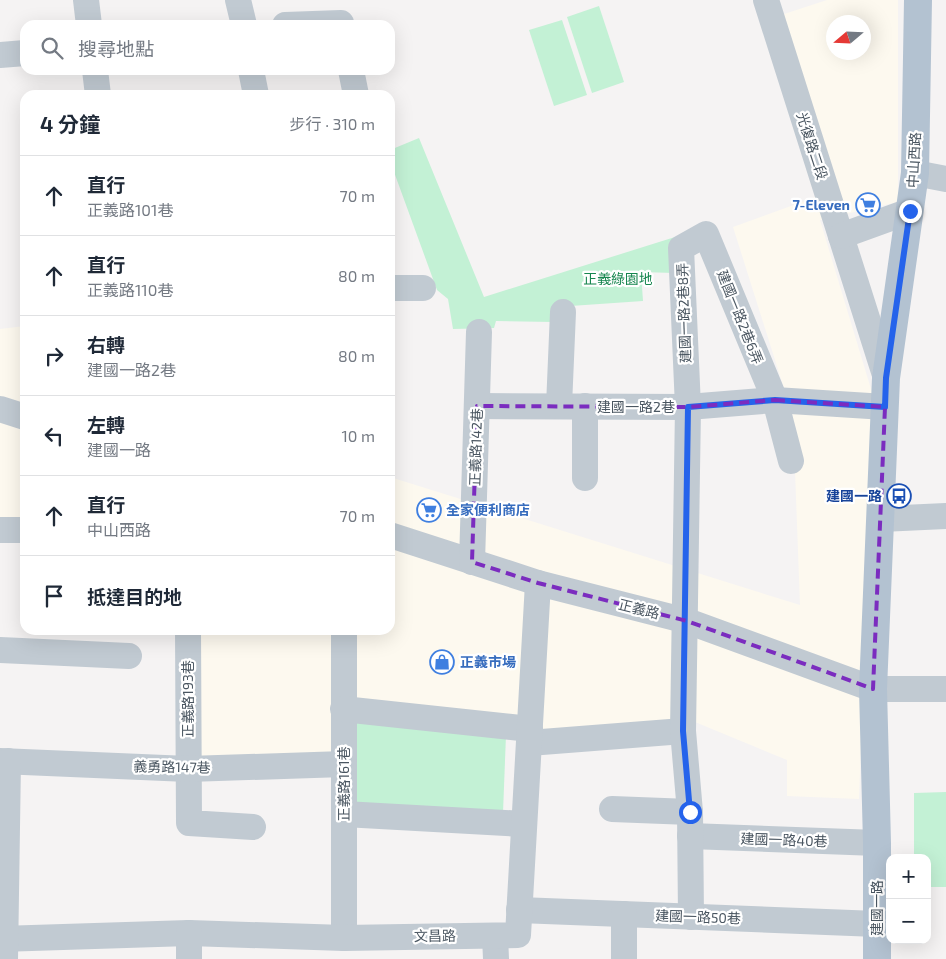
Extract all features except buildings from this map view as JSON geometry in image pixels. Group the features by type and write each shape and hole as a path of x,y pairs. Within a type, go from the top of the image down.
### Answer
{"main road":[{"name":"中山西路","path":"886,378 916,173 918,0"},
{"name":"建國一路","path":"877,959 877,843 873,689 886,378"}],"street":[{"path":"86,0 88,20"},
{"path":"238,0 243,20"},
{"name":"光復路二段","path":"766,0 886,378"},
{"path":"0,55 20,53"},
{"path":"95,75 97,90"},
{"path":"252,75 255,90"},
{"path":"352,75 355,90"},
{"path":"916,173 946,179"},
{"path":"841,236 910,211"},
{"name":"建國一路2巷6弄","path":"706,234 775,400 791,461"},
{"name":"建國一路2巷8弄","path":"688,407 681,248 706,234"},
{"path":"395,288 423,288"},
{"path":"559,406 563,312"},
{"name":"正義路142巷","path":"472,562 479,332"},
{"name":"建國一路2巷","path":"477,406 688,407 775,400 885,407"},
{"path":"585,406 585,478"},
{"path":"688,407 683,731 690,824 691,917"},
{"path":"0,409 20,415"},
{"path":"881,519 946,516"},
{"path":"0,530 20,530"},
{"name":"正義路","path":"395,537 538,584 686,621 873,689 946,689"},
{"name":"文昌路","path":"4,946 189,933 344,938 401,948 496,947 518,935 538,584"},
{"path":"4,650 25,635"},
{"name":"正義路193巷","path":"188,635 189,823 253,826"},
{"name":"正義路161巷","path":"344,635 344,938"},
{"path":"4,650 128,656"},
{"path":"344,709 529,736 683,731"},
{"path":"4,761 4,946"},
{"name":"義勇路147巷","path":"4,761 188,769 344,764"},
{"name":"建國一路40巷","path":"612,809 690,824 877,843"},
{"path":"344,814 524,824"},
{"name":"建國一路50巷","path":"519,910 877,924"},
{"path":"624,914 624,959"},
{"path":"189,933 189,959"}],"highlighted area":[{"path":"775,400 885,407 873,689 687,621 538,583 472,562 477,406 688,407"}],"shaded area":[{"path":"827,0 898,0 898,202 820,220 874,399 859,799 787,796 787,760 695,722 539,754 539,723 334,754 196,759 197,635 395,635 395,479 800,605 793,417 733,227 835,190 778,16"},
{"path":"20,327 20,522 0,521 0,329"}],"green space":[{"path":"599,6 624,82 592,93 567,17"},
{"path":"562,20 587,95 554,106 529,30"},
{"name":"正義綠園地","path":"419,138 484,297 675,237 674,273 641,272 643,301 556,307 553,322 496,321 494,328 453,329 448,299 437,290 395,175 395,148"},
{"path":"355,716 506,735 503,813 354,806"},
{"path":"946,792 946,887 931,887 931,854 914,854 914,793"}],"place":[{"name":"7-Eleven","path":"868,205"},
{"name":"建國一路","path":"899,496"},
{"name":"全家便利商店","path":"429,510"},
{"name":"正義市場","path":"442,662"}],"route":[{"path":"690,812 683,731 688,407 775,400 885,407 886,378 910,211"}]}
